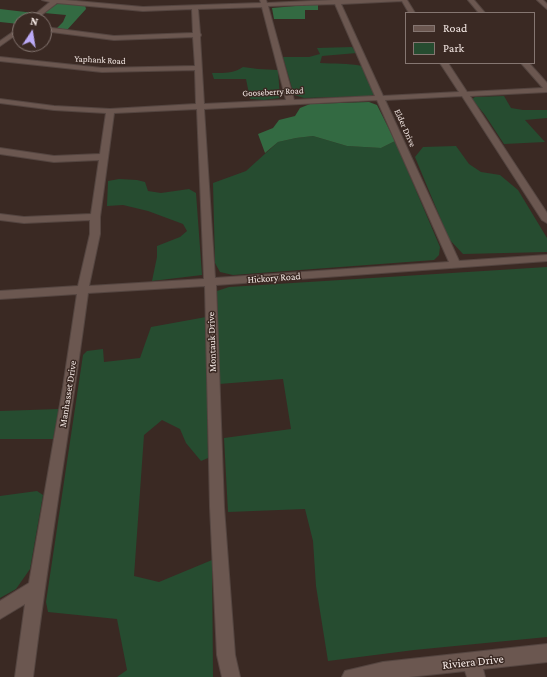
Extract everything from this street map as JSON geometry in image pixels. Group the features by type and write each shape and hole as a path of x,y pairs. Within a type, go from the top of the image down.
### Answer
{"street":[{"path":"45,0 143,9 195,8 264,2 400,0"},
{"path":"41,12 56,0"},
{"path":"404,0 411,12"},
{"path":"471,0 481,12"},
{"path":"540,0 547,7"},
{"name":"Elder Drive","path":"337,1 455,264"},
{"path":"264,2 290,101"},
{"name":"Montauk Drive","path":"195,8 202,106 202,149 210,282 217,507 226,655 231,677"},
{"path":"52,31 120,38 198,35"},
{"path":"0,44 12,34"},
{"name":"Yaphank Road","path":"0,59 102,70 199,68"},
{"path":"445,64 547,220"},
{"path":"526,64 547,89"},
{"name":"Gooseberry Road","path":"0,101 54,108 110,111 547,89"},
{"name":"Manhasset Drive","path":"24,677 36,588 68,395 83,290 94,234 95,217 110,111"},
{"path":"0,152 54,159 103,157"},
{"path":"0,217 24,220 95,217"},
{"name":"Hickory Road","path":"0,295 210,282 547,258"},
{"path":"0,610 36,588"},
{"name":"Riviera Drive","path":"351,677 383,671 474,670 547,653"}],"green space":[{"path":"63,3 85,5 86,9 67,30 57,28 63,22 66,15 45,12 57,4"},
{"path":"318,4 318,10 305,10 305,19 274,19 272,8"},
{"path":"0,9 26,12 12,12 12,23 0,22"},
{"path":"352,47 357,53 322,56 320,63 362,66 366,78 376,94 369,96 304,98 294,95 283,57 309,57 320,54 317,48"},
{"path":"243,67 278,70 280,98 264,100 250,99 246,79 214,79 212,73 232,72"},
{"path":"504,96 511,108 523,110 547,110 547,118 525,120 545,142 504,144 485,115 472,99 475,97"},
{"path":"369,102 377,105 395,141 381,148 347,146 313,136 278,142 265,153 258,134 273,128 279,120 295,116 300,108 310,104"},
{"path":"313,136 347,146 381,148 395,141 440,247 439,255 434,260 233,275 220,272 215,263 213,183 246,171 278,142"},
{"path":"456,146 469,164 481,172 500,175 518,190 547,238 547,252 463,254 449,239 415,157 423,147"},
{"path":"119,179 145,182 148,191 161,193 189,189 196,193 202,275 152,281 157,257 157,246 180,237 187,231 183,224 148,211 123,205 107,206 108,181"},
{"path":"547,267 547,637 414,650 328,661 316,586 313,541 305,509 228,512 224,438 291,429 283,379 219,384 217,291 229,287"},
{"path":"206,317 208,458 201,461 186,443 180,429 162,420 144,435 134,576 159,582 212,560 213,677 117,677 127,670 117,619 48,612 46,602 83,355 87,351 103,349 104,362 140,358 151,327"},
{"path":"59,409 53,439 0,439 0,411"},
{"path":"37,491 43,495 30,569 16,589 0,598 0,496"}]}
